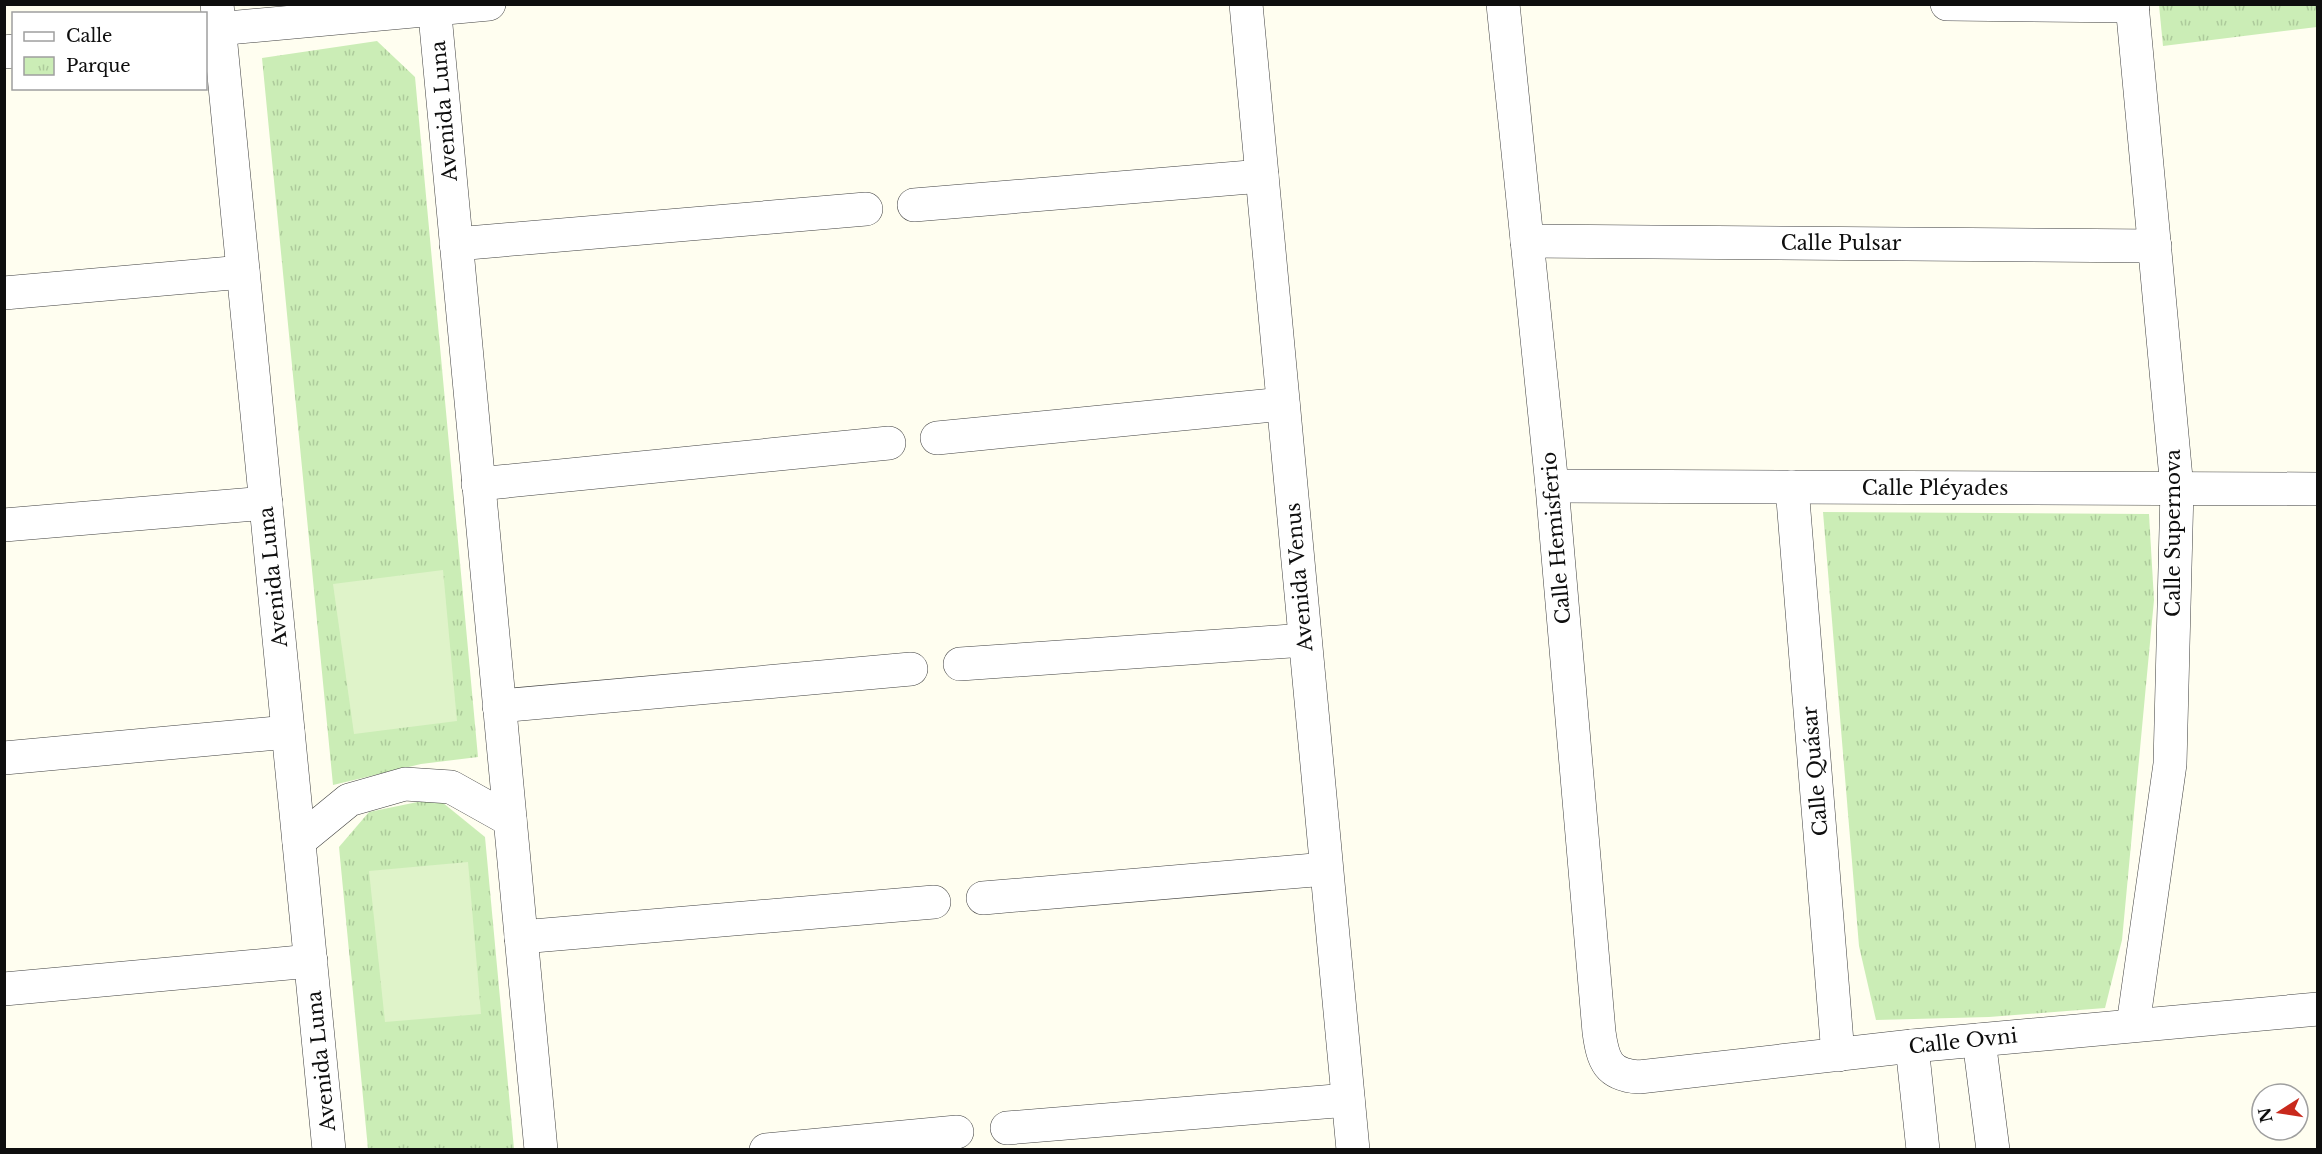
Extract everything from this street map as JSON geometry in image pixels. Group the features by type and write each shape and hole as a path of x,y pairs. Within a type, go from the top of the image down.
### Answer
{"street":[{"path":"214,21 489,4"},
{"name":"Avenida Venus","path":"1246,4 1353,1149"},
{"name":"Calle Hemisferio","path":"1503,4 1552,486 1599,1032 1602,1052 1612,1069"},
{"path":"1947,4 2133,5"},
{"name":"Calle Supernova","path":"2133,5 2177,489 2170,764 2133,1026"},
{"name":"Avenida Luna","path":"434,7 541,1149"},
{"name":"Avenida Luna","path":"214,21 243,272 329,1149"},
{"path":"914,205 1262,176"},
{"path":"456,244 866,209"},
{"name":"Calle Pulsar","path":"1527,241 2155,246"},
{"path":"4,293 243,272"},
{"path":"937,438 1283,404"},
{"path":"478,484 889,443"},
{"name":"Calle Pléyades","path":"1552,486 2318,489"},
{"name":"Calle Quásar","path":"1792,487 1839,1055"},
{"path":"4,525 266,503"},
{"path":"960,664 1305,640"},
{"path":"499,706 911,669"},
{"path":"4,758 288,732"},
{"path":"299,841 348,800 376,790 405,784 434,784 463,791 510,820"},
{"path":"983,898 1326,869"},
{"path":"521,937 934,902"},
{"path":"4,989 311,961"},
{"name":"Calle Ovni","path":"1612,1069 1624,1076 1639,1077 1912,1046 2318,1009"},
{"path":"1979,1040 1993,1149"},
{"path":"1912,1046 1923,1149"},
{"path":"1007,1128 1348,1100"},
{"path":"766,1149 957,1132"}],"green space":[{"path":"2159,5 2317,5 2317,27 2163,46"},
{"path":"377,41 415,77 478,757 421,764 333,785 262,58"},
{"path":"1823,512 2149,514 2154,600 2122,940 2105,1008 1989,1017 1876,1020 1859,946"},
{"path":"443,570 457,721 354,734 333,584"},
{"path":"437,798 485,837 514,1149 368,1149 339,847 369,812"},
{"path":"468,862 481,1014 385,1022 369,871"}]}
